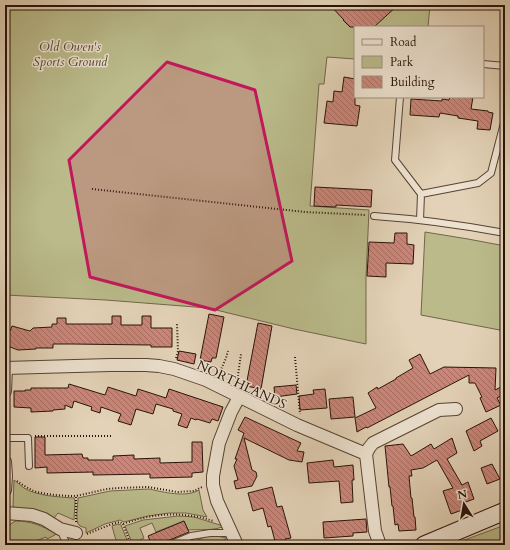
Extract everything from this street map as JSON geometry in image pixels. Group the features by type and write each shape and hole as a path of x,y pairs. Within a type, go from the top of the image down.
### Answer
{"main road":[{"path":"424,545 505,512"}],"street":[{"name":"NORTHLANDS","path":"6,368 146,365 174,369 214,384 297,425 366,454"},
{"path":"5,391 6,368"},
{"path":"236,396 219,443 213,476 213,485 217,501 237,545"},
{"path":"380,545 375,531 366,454 369,448 373,443 439,410 456,409"},
{"path":"5,462 5,490"},
{"path":"5,512 32,515 44,519 60,529 76,533"}],"lane":[{"path":"484,64 505,66"},
{"path":"400,98 395,160 421,194 420,220"},
{"path":"421,194 478,183 491,173 505,119"},
{"path":"374,216 420,220 505,233"},
{"path":"5,438 28,438 29,466"},
{"path":"60,529 67,545"},
{"path":"169,545 191,536 230,530"}],"path":[{"path":"92,189 305,212 374,216"},
{"path":"174,369 178,351 177,324"},
{"path":"214,384 228,351"},
{"path":"236,396 241,354"},
{"path":"295,357 300,417 297,425"},
{"path":"28,438 35,436 112,436"},
{"path":"6,476 38,492 63,496 76,496 118,488 148,487 177,492 194,491 200,487 213,485"},
{"path":"76,496 76,533 84,535 120,522 123,524 150,517 171,514 184,514 201,517 230,530"},
{"path":"123,524 132,545"}],"highlighted area":[{"path":"167,62 255,90 292,261 215,310 90,277 69,160"}],"green space":[{"name":"Old Owen's Sports Ground","path":"5,5 430,5 428,26 354,26 354,59 327,57 324,84 319,84 310,206 369,210 366,277 366,344 294,329 208,308 106,300 5,295"},
{"path":"425,232 505,246 505,331 421,315"},
{"path":"14,480 24,488 35,493 48,496 74,498 74,520 58,513 54,518 17,509 13,506"},
{"path":"149,489 181,494 188,494 199,490 203,510 207,517 186,513 169,513 124,522 120,520 105,524 86,533 86,528 78,523 78,498 110,491"},
{"path":"178,516 194,517 220,525 222,527 188,530 184,521 156,532 152,523 140,528 144,538 140,540 143,545 133,545 125,526 143,520"},
{"path":"16,521 36,524 55,533 55,535 26,545 5,545 8,527"},
{"path":"118,524 121,525 129,545 118,545 112,526"},
{"path":"505,525 505,545 451,545"},
{"path":"213,535 226,539 213,545 194,545 193,542"}],"building":[{"path":"330,5 398,5 375,26 350,27"},
{"path":"344,77 354,79 355,105 360,106 357,126 324,123 327,101 333,102 334,91 342,92"},
{"path":"450,98 473,98 471,109 493,113 490,130 477,129 478,121 458,118 458,116 440,113 439,117 410,115 411,99 449,100"},
{"path":"315,187 372,190 371,207 336,205 336,207 314,206"},
{"path":"395,233 407,233 407,244 414,245 413,264 386,263 386,277 367,276 369,242 394,243"},
{"path":"209,314 224,317 216,358 212,358 211,362 200,360"},
{"path":"112,316 121,316 121,325 142,325 142,316 151,316 151,328 172,328 172,347 151,347 151,345 53,344 53,348 18,350 5,345 5,329 10,331 12,326 30,331 33,328 52,327 52,324 57,324 57,318 66,318 66,324 112,324"},
{"path":"258,323 272,326 261,389 246,386"},
{"path":"179,351 196,354 194,364 177,360"},
{"path":"420,354 430,374 444,367 496,368 495,390 505,385 505,394 497,398 501,405 486,412 480,398 482,397 475,383 469,383 469,375 357,432 355,418 376,408 368,393 377,387 378,389 396,379 413,368 409,360"},
{"path":"69,384 105,395 108,387 136,396 138,389 166,398 169,389 223,407 218,421 212,419 210,423 191,418 187,428 178,425 182,414 173,411 173,409 156,404 153,414 136,409 131,425 118,421 121,414 101,407 100,413 91,410 92,407 74,401 72,408 65,405 65,409 53,411 31,412 31,408 14,407 14,391 31,390 31,388 68,388"},
{"path":"296,385 297,394 275,397 274,387"},
{"path":"325,389 327,408 300,410 299,396 314,394 313,390"},
{"path":"353,397 355,417 331,419 329,399"},
{"path":"245,417 301,443 297,451 304,452 302,462 289,460 244,438 252,470 256,472 257,476 252,486 236,489 234,481 238,480 234,466 237,459 235,459 244,433 238,430"},
{"path":"491,418 498,431 480,441 482,446 474,451 466,431"},
{"path":"35,437 45,437 45,455 82,454 83,458 88,458 88,460 113,460 113,456 134,455 134,459 160,458 160,463 192,462 192,442 202,442 203,472 192,473 192,477 150,478 150,474 93,475 93,472 47,473 47,467 35,468"},
{"path":"452,438 457,453 447,459 462,485 468,482 474,499 463,503 465,509 451,514 443,491 453,488 437,460 423,468 411,470 412,476 409,476 416,530 399,531 398,524 395,525 385,446 403,444 411,456 431,444 434,449"},
{"path":"333,460 334,467 353,465 353,502 341,503 339,481 309,483 307,463"},
{"path":"492,464 500,479 487,484 481,468"},
{"path":"272,487 277,507 282,506 291,538 285,539 287,545 276,545 271,526 268,527 263,508 253,511 248,493"},
{"path":"366,519 367,532 353,533 353,536 324,538 323,522"},
{"path":"184,521 189,532 167,541 165,545 152,545 148,536"},
{"path":"192,540 194,545 181,545"}]}
